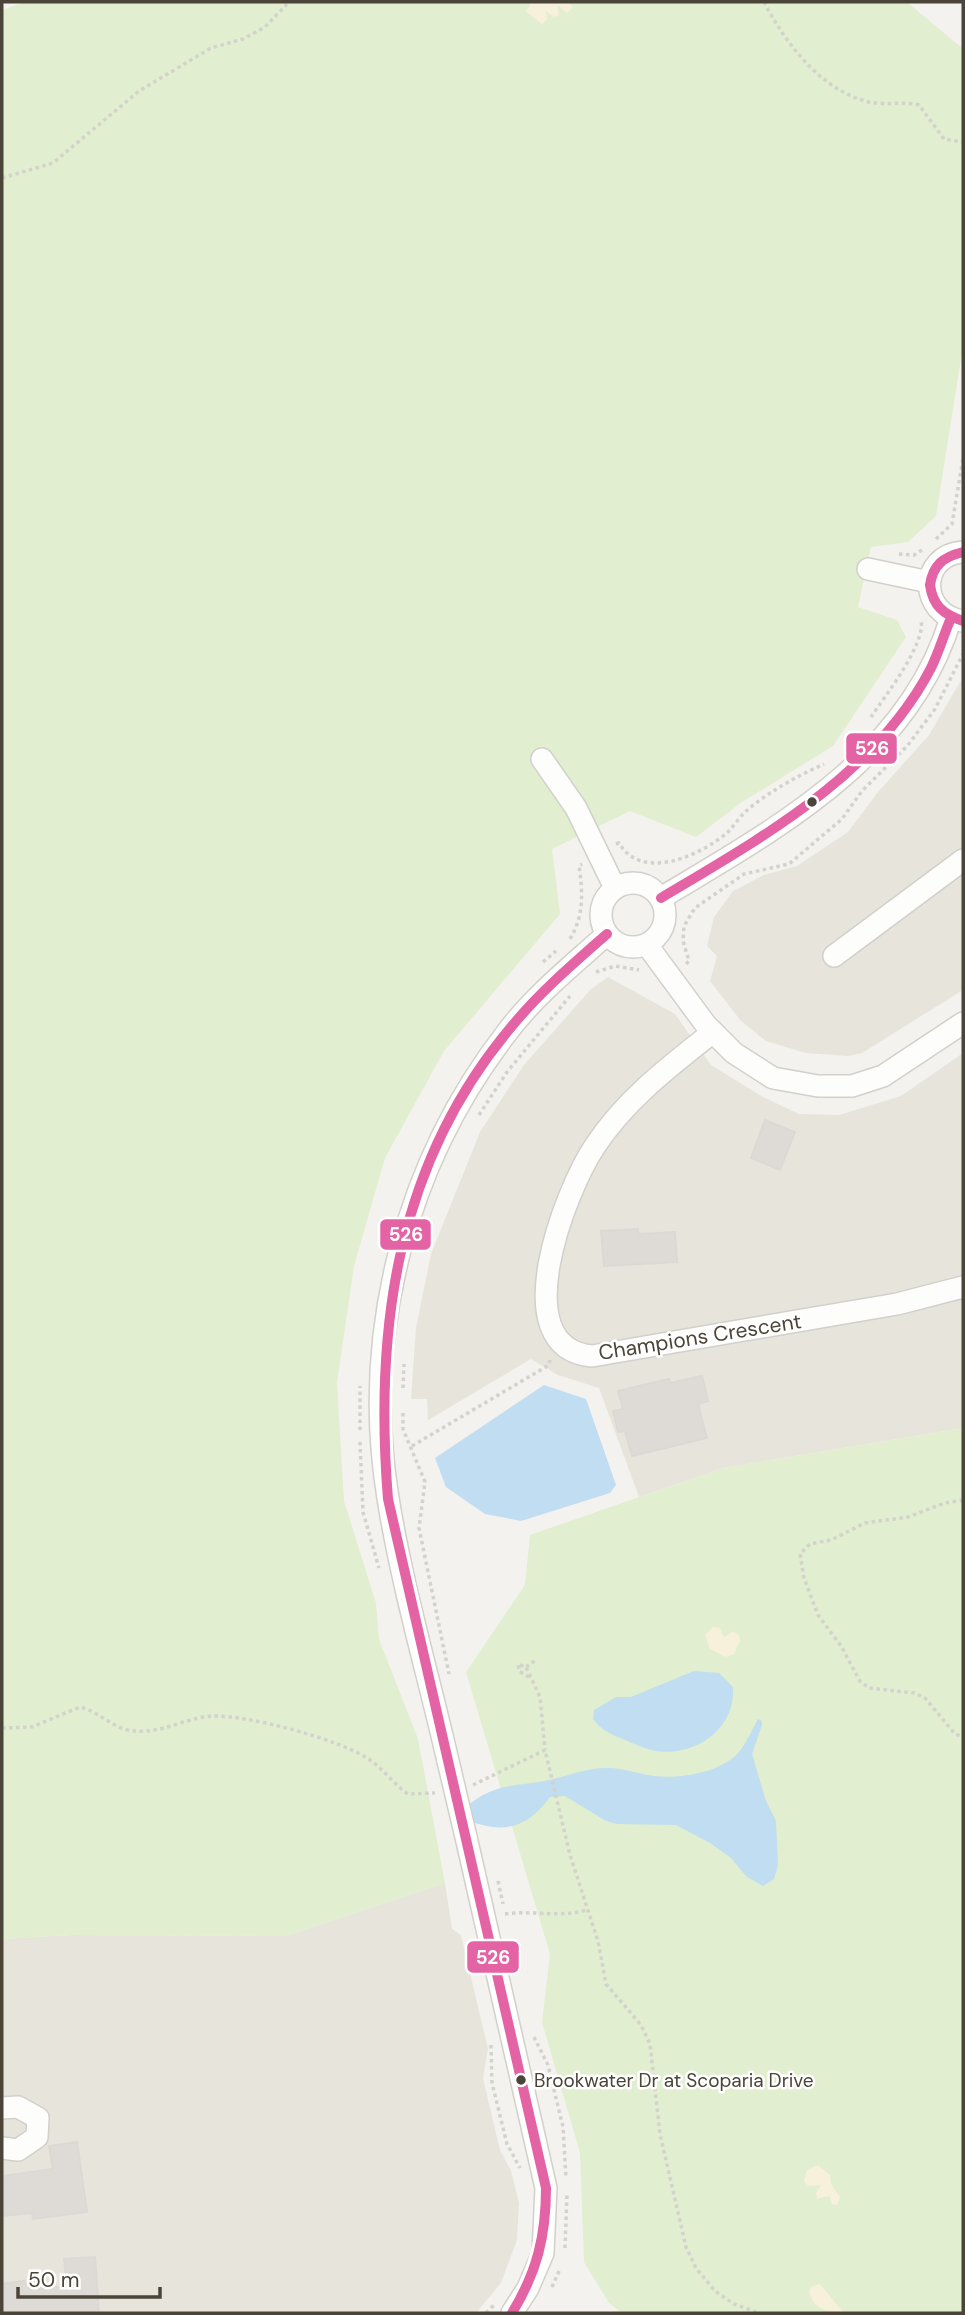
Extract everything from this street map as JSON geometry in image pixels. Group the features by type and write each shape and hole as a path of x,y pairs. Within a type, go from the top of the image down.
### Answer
{"street":[{"path":"661,898 781,825 826,794 856,767 892,726 927,676 957,619 934,603 929,582 939,562 948,555 963,552"},
{"path":"868,569 929,582"},
{"path":"542,760 576,808 615,888"},
{"path":"834,956 963,860"},
{"path":"634,882 645,884 661,898 665,919 656,939 647,945 625,947 607,934 600,915 602,904 615,888 634,882"},
{"path":"505,2307 528,2288 543,2253 546,2188 386,1487 380,1401 389,1295 404,1228 436,1146 463,1095 509,1029 556,979 607,934"},
{"path":"647,945 713,1032 734,1053 773,1078 818,1086 852,1086 883,1076 963,1023"},
{"name":"Champions Crescent","path":"713,1032 659,1075 627,1105 594,1147 560,1223 544,1299 548,1324 564,1347 577,1354 592,1356 897,1304 963,1287"},
{"path":"2,2108 18,2107 38,2118 37,2137 18,2150 2,2148"}],"path":[{"path":"2,178 53,163 139,91 211,48 254,33 289,2"},
{"path":"764,2 785,38 831,85 868,102 919,106 944,139 963,142"},
{"path":"933,541 952,524 963,458"},
{"path":"892,574 895,553 914,555 927,546"},
{"path":"867,722 903,668 920,635 922,625 916,610"},
{"path":"541,964 570,939 579,922 583,894 579,866 619,843 626,855 637,862 660,863 687,855 727,833 745,812 800,774 829,762"},
{"path":"412,1446 549,1365 552,1362 545,1354"},
{"path":"361,1374 358,1401 363,1512 382,1575"},
{"path":"963,1500 945,1503 908,1517 866,1523 831,1540 810,1544 800,1554 804,1578 818,1615 841,1646 860,1681 869,1688 914,1693 925,1698 955,1734 963,1737"},
{"path":"526,1667 536,1660"},
{"path":"529,1677 517,1668 522,1663 526,1667 542,1704 545,1750 586,1910 598,1941 606,1984 641,2025 650,2045 660,2134 686,2247 696,2268 715,2291 734,2304 759,2313"},
{"path":"2,1728 32,1727 80,1707 106,1722 130,1731 154,1731 209,1717 238,1717 294,1730 358,1753 374,1762 408,1794 418,1796 444,1791"},
{"path":"470,1786 545,1750"},
{"path":"505,1914 531,1911 574,1913 586,1910"},
{"path":"489,2036 492,2083 507,2144 522,2178"},
{"path":"486,2313 505,2307"}],"shaded area":[{"path":"963,677 963,990 862,1053 848,1056 806,1053 766,1041 741,1021 710,981 717,956 707,946 714,917 733,891 764,875 797,866 848,832 878,792 929,735"},
{"path":"608,977 675,1014 711,1065 763,1097 799,1114 839,1115 901,1096 963,1053 963,1428 723,1468 639,1497 599,1388 558,1375 531,1359 428,1420 427,1399 411,1399 416,1328 431,1254 480,1132 524,1065 591,989"},
{"path":"445,1883 452,1929 461,1935 488,2049 483,2078 500,2150 511,2171 519,2203 517,2240 501,2283 476,2313 2,2313 2,1939 70,1935 286,1936"}],"green space":[{"path":"25,2 907,2 963,49 963,346 936,516 908,542 871,547 858,607 897,620 906,637 833,746 742,802 696,837 630,811 552,849 560,914 444,1051 385,1158 354,1266 337,1383 344,1501 376,1603 379,1639 418,1739 445,1883 286,1936 70,1935 2,1939 2,10"},
{"path":"963,1428 963,2313 622,2313 609,2303 584,2262 580,2153 542,2022 550,1954 466,1672 525,1585 530,1535 723,1468"}],"sand":[{"path":"531,2 569,2 573,8 567,13 557,5 559,15 554,17 545,11 548,19 542,24 526,12"},
{"path":"713,1627 720,1628 724,1637 733,1631 739,1635 740,1641 734,1654 725,1657 710,1649 705,1635"},
{"path":"818,2165 830,2175 831,2184 840,2197 837,2205 832,2204 829,2196 817,2199 816,2193 821,2185 808,2186 804,2181 807,2170"},
{"path":"820,2284 844,2313 827,2311 817,2306 809,2291 812,2286"}],"water":[{"path":"544,1385 586,1399 616,1485 610,1493 521,1521 485,1514 446,1487 435,1458"},
{"path":"694,1671 719,1673 733,1687 728,1716 710,1737 698,1744 671,1752 656,1751 611,1734 593,1719 594,1710 616,1697 631,1697"},
{"path":"758,1719 762,1721 762,1725 752,1754 766,1801 776,1821 778,1865 774,1879 763,1886 747,1877 731,1858 710,1843 676,1825 617,1824 606,1821 565,1796 550,1797 532,1816 513,1826 492,1827 467,1820 464,1808 488,1793 507,1786 603,1768 664,1777 711,1770 739,1752"}],"building":[{"path":"765,1120 795,1132 780,1170 751,1158"},
{"path":"638,1229 639,1234 675,1232 677,1262 604,1266 601,1231"},
{"path":"702,1376 708,1401 698,1404 707,1438 632,1456 625,1431 618,1432 613,1411 623,1409 618,1391 669,1379 670,1383"},
{"path":"77,2142 87,2212 33,2219 32,2213 2,2216 2,2176 53,2169 49,2146"},
{"path":"95,2257 99,2313 2,2313 2,2284 32,2280 33,2289 67,2286 64,2259"}],"transit line":[{"name":"526","path":"963,552 940,563 930,585 936,604 963,621"},
{"name":"526","path":"661,898 776,827 847,772 879,741 907,706 931,668 951,618"},
{"name":"526","path":"512,2313 534,2268 542,2238 546,2188 388,1499 385,1372 391,1310 402,1249 419,1190 442,1133 473,1078 512,1026 546,990 607,934"}],"place":[{"name":"Brookwater Dr at Scoparia Drive","path":"521,2080"}]}
